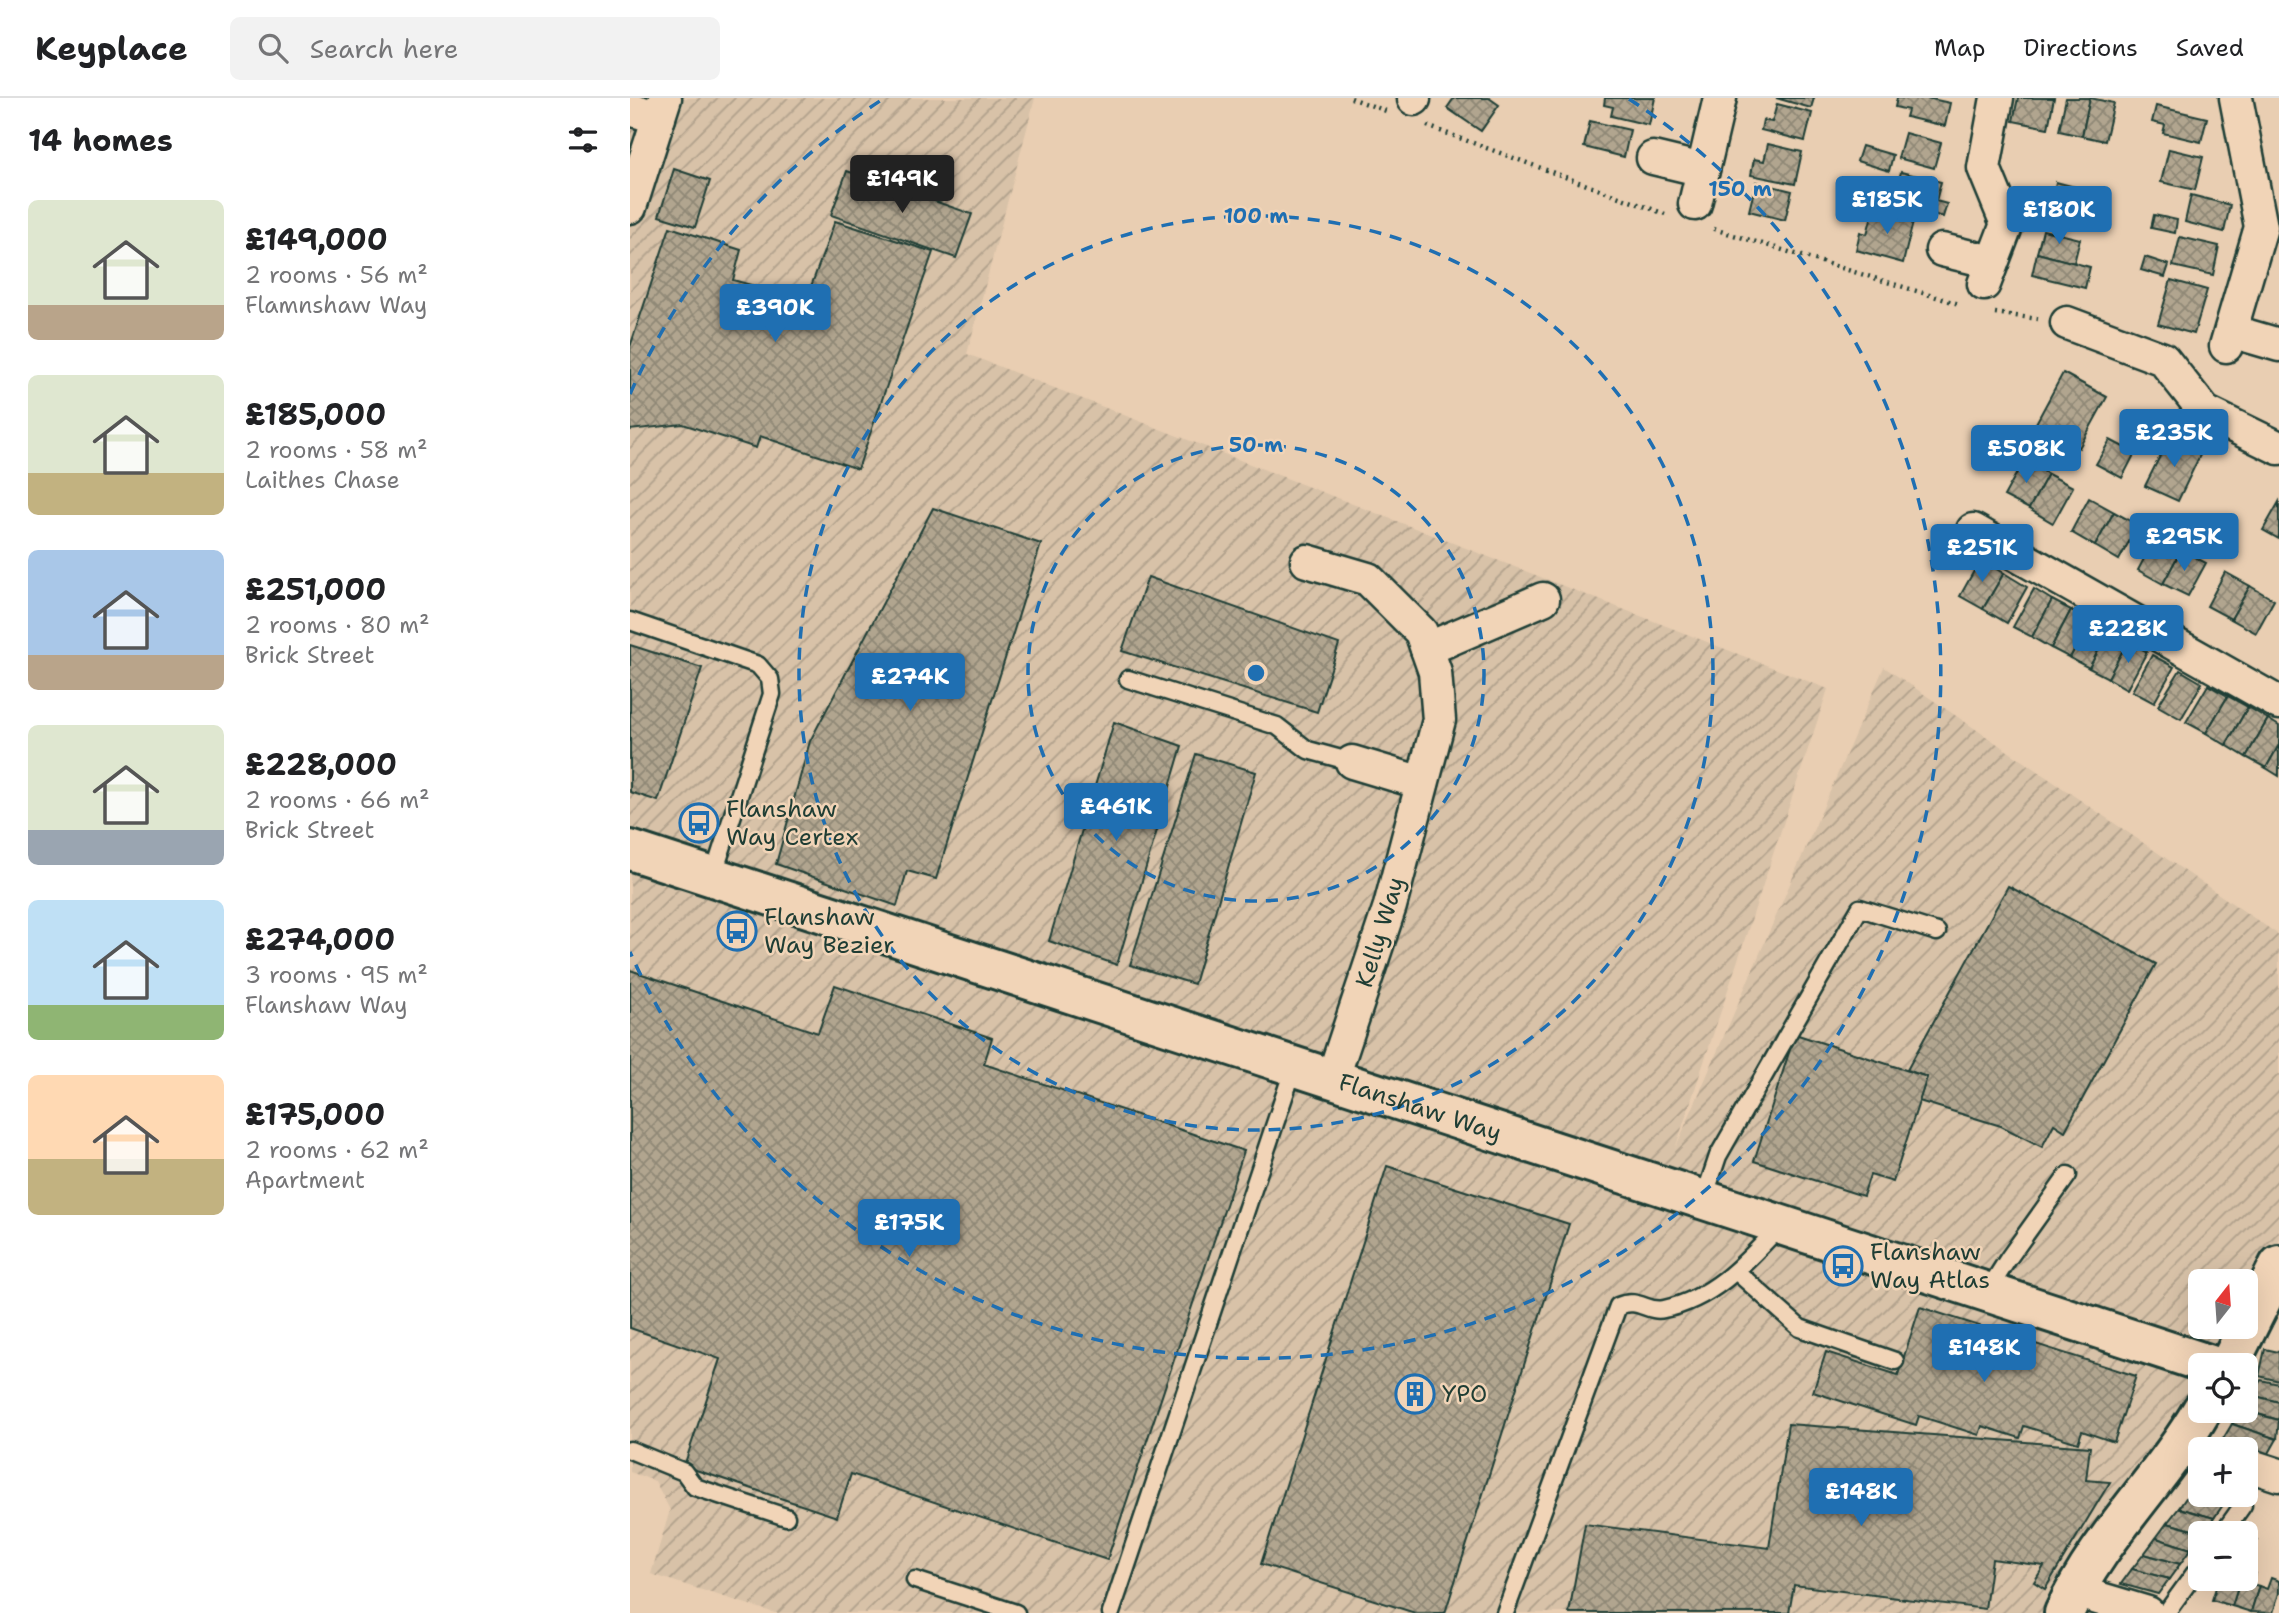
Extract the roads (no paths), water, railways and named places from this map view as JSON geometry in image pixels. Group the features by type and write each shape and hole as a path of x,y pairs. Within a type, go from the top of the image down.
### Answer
{"street":[{"path":"1695,204 1720,98"},
{"path":"1942,250 1988,273 2007,224 1984,168 1997,98"},
{"path":"2236,98 2261,227 2229,339 2279,345"},
{"path":"630,207 652,108"},
{"path":"1653,158 1703,170"},
{"path":"2067,323 2163,359 2205,412 2279,448"},
{"path":"1973,530 2279,703"},
{"name":"Kelly Way","path":"1307,561 1368,579 1421,632 1436,672 1438,720 1422,783 1390,906 1332,1080"},
{"path":"1427,649 1543,599"},
{"path":"1352,762 1422,783"},
{"name":"Flanshaw Way","path":"630,850 2188,1358"},
{"path":"2235,1353 2279,1265"},
{"path":"2148,1613 2069,1602 2114,1531 2196,1434"},
{"path":"2258,1468 2279,1475"}],"lane":[{"path":"630,621 758,665 770,679 772,694 713,876"},
{"path":"1128,679 1277,726 1308,750 1352,762"},
{"path":"1703,1200 1718,1156 1860,908 1937,932"},
{"path":"1111,1613 1294,1067"},
{"path":"1987,1293 2013,1251 2068,1175"},
{"path":"1505,1613 1618,1306 1629,1301 1661,1310 1700,1298 1737,1272 1780,1226"},
{"path":"1737,1272 1800,1328 1895,1361"},
{"path":"630,1450 674,1466 684,1472 695,1487 786,1517"},
{"path":"915,1580 1016,1613"},
{"path":"2166,1613 2188,1583"}],"place":[{"name":"Flanshaw Way Certex","path":"699,823"},
{"name":"Flanshaw Way Bezier","path":"737,931"},
{"name":"Flanshaw Way Atlas","path":"1843,1266"},
{"name":"YPO","path":"1415,1394"}]}
